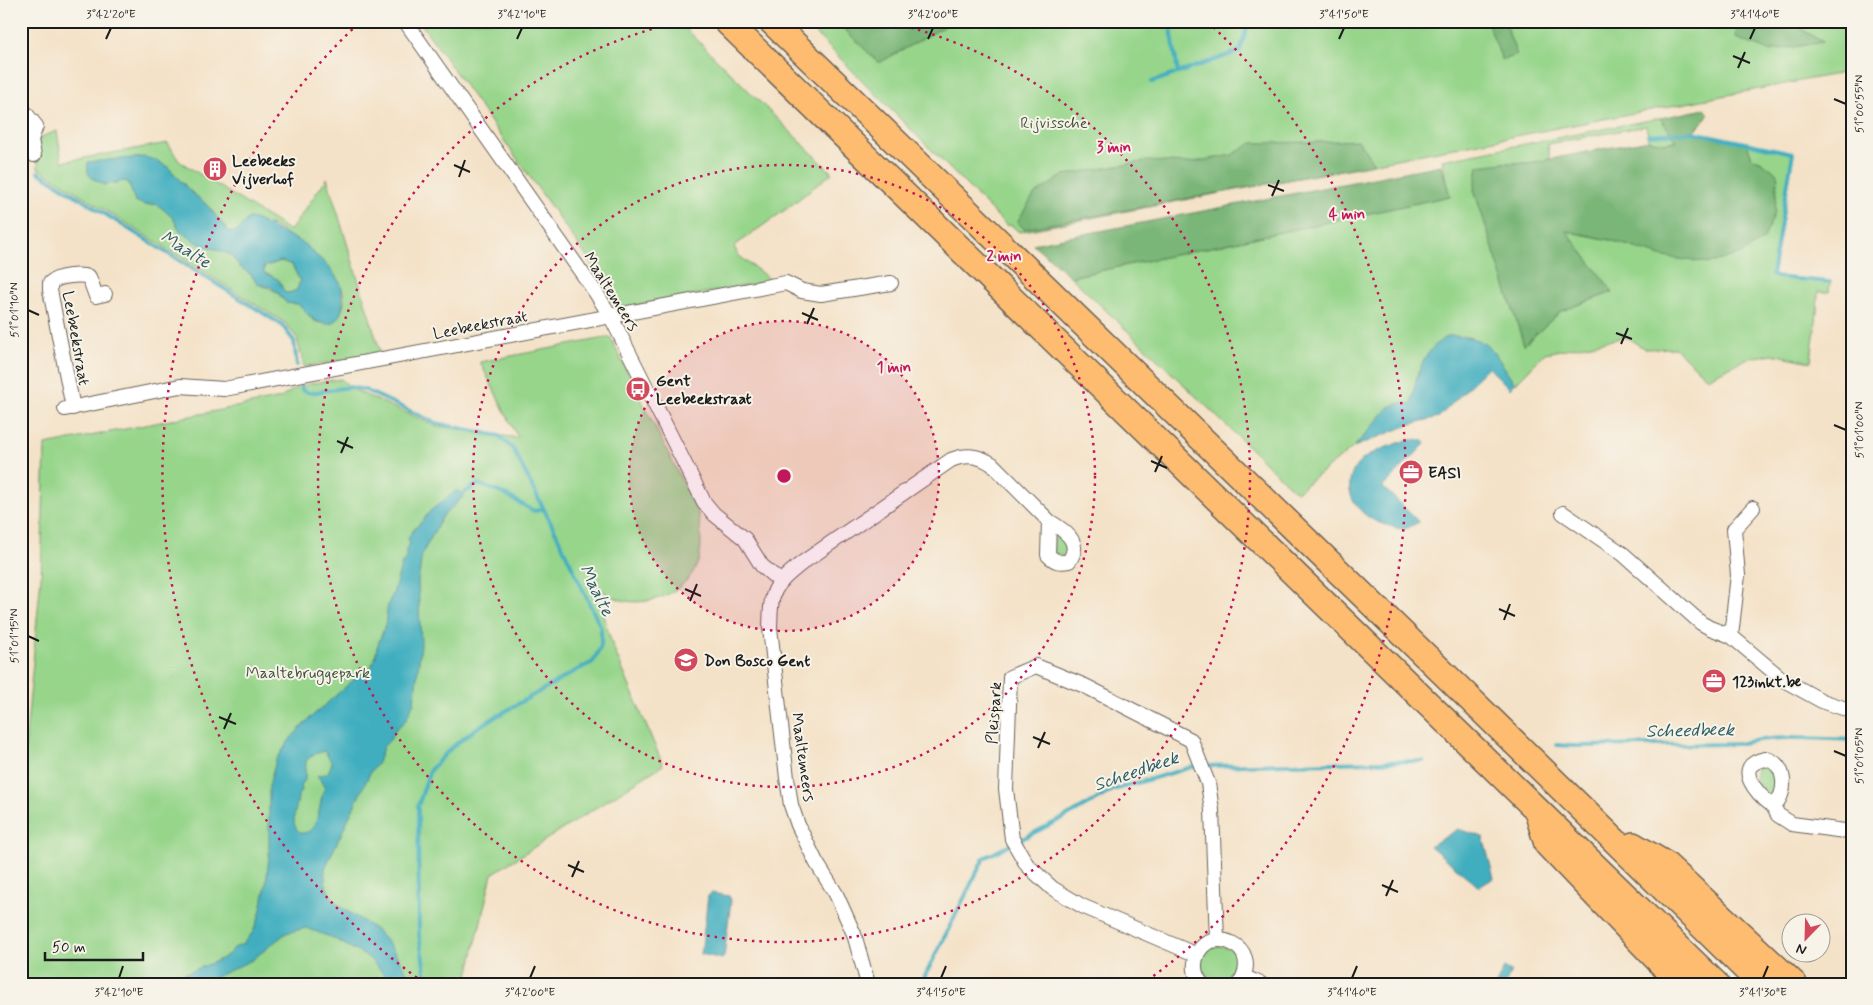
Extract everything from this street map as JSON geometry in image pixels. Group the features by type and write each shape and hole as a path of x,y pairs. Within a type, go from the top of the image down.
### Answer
{"highway":[{"path":"726,21 1716,984"},
{"path":"771,21 1599,825 1760,984"},
{"path":"1537,809 1547,844 1681,984"},
{"path":"1599,825 1665,864 1794,984"}],"street":[{"name":"Maaltemeers","path":"405,21 611,317 704,502 714,514 745,539 762,566 780,581 774,590 770,628 791,805 816,862 836,894 854,934 868,984"},
{"path":"21,101 23,110 36,126 31,140 34,155"},
{"name":"Leebeekstraat","path":"105,294 96,296 89,278 83,275 54,279 50,283 69,409 180,386 224,389 786,283 802,291 821,294 891,283"},
{"path":"780,581 802,563 950,460 961,456 973,456 984,459 992,464 1049,521"},
{"path":"1731,636 1738,574 1733,534 1736,525 1753,508"},
{"path":"1564,513 1623,554 1701,622 1710,628 1731,636 1782,679 1822,701 1852,711"},
{"name":"Pleispark","path":"1197,955 1082,906 1052,888 1027,865 1015,845 1006,789 1010,677 1036,666 1085,686 1191,740 1208,783 1212,810 1217,940"},
{"path":"1773,806 1778,815 1792,824 1852,832"},
{"path":"1198,983 1194,968 1197,955 1205,945 1217,940 1231,942 1242,951 1247,965 1242,980 1261,984"}],"green space":[{"path":"419,21 678,21 832,173 785,210 734,246 738,255 772,281 623,308"},
{"name":"Rijvissche","path":"803,21 1852,21 1852,71 1019,232 1011,225 1007,226"},
{"path":"836,21 954,21 879,63"},
{"path":"1487,21 1504,21 1517,55 1502,60"},
{"path":"1737,21 1791,21 1794,25 1823,42 1769,51 1736,38"},
{"path":"1705,109 1709,114 1694,132 1747,143 1752,158 1762,162 1778,174 1775,212 1764,239 1741,254 1710,263 1664,257 1610,240 1566,231 1613,292 1561,311 1524,345 1474,190 1478,166 1503,163 1530,163 1649,140 1664,143 1677,141 1660,118"},
{"path":"1660,118 1677,140 1664,143 1649,140 1646,126 1548,144 1550,159 1530,163 1503,163 1524,345 1561,311 1613,292 1565,231 1610,240 1762,162 1752,158 1747,143 1793,153 1772,275 1776,277 1830,282 1829,292 1818,292 1811,362 1772,354 1746,359 1707,378 1675,348 1645,349 1626,337 1545,353 1515,384 1498,359 1418,371 1411,404 1401,403 1389,407 1354,447 1296,492 1071,277 1449,196 1442,160"},
{"path":"57,131 62,162 168,143 179,161 290,231 327,178 381,354 304,367 297,338 285,323 38,168 38,148 41,137","holes":["132,159 168,167 189,190 207,205 229,232 265,225 273,226 313,252 334,274 341,286 344,299 342,311 332,323 316,322 297,304 282,299 274,290 257,284 231,255 177,227 172,217 166,211 157,204 149,205 130,188 128,182 104,185 91,176 89,172 89,162"]},
{"path":"1358,140 1374,164 1024,229 1017,222 1034,195 1064,175 1147,161 1188,163 1232,155 1252,143"},
{"path":"1441,165 1450,196 1071,277 1033,244"},
{"path":"281,261 292,264 300,281 297,290 285,293 273,276 264,273 264,267"},
{"name":"Maaltebruggepark","path":"610,337 698,513 700,524 699,559 694,570 679,588 657,599 633,602 617,599 594,586 613,647 663,765 492,874 466,984 21,984 21,791 41,577 45,445 281,398 302,386 341,379 352,389 436,426 518,438 480,362"},
{"path":"1055,529 1073,551 1064,557 1053,552"},
{"path":"1758,765 1777,767 1779,783 1775,798 1768,797 1755,779"},
{"path":"1220,946 1234,951 1239,965 1234,979 1220,984 1206,979 1201,965 1206,951"}],"water":[{"path":"144,157 156,160 168,167 189,190 207,205 229,232 238,230 248,218 255,219 303,243 329,267 341,284 343,303 339,317 332,323 326,324 315,321 298,304 286,303 271,287 257,284 252,275 241,268 231,255 198,243 180,231 173,218 157,204 144,205 135,201 128,182 104,185 91,177 88,172 88,162","holes":["281,261 292,265 300,281 297,290 289,293 285,293 278,279 264,273 264,267"]},
{"path":"1447,336 1461,336 1483,343 1496,356 1515,384 1510,389 1488,367 1439,417 1411,424 1354,447 1389,407 1401,403 1411,404 1418,374 1425,358"},
{"path":"1408,440 1423,440 1426,443 1383,487 1419,522 1402,529 1380,523 1363,513 1356,506 1350,488 1355,468 1365,458 1379,450"},
{"path":"457,490 464,496 443,516 422,554 418,582 421,645 414,702 406,720 396,729 390,740 383,747 378,763 371,771 325,868 325,882 329,893 335,901 372,927 386,940 413,984 393,984 369,958 333,938 306,928 286,933 252,960 201,984 158,984 217,961 229,954 234,948 243,944 253,932 259,918 266,885 269,856 269,786 276,760 291,738 310,718 358,676 370,669 375,659 385,625 388,604 393,594 402,563 406,558 406,548 410,544 408,538 430,511","holes":["325,751 332,763 328,773 317,776 325,789 315,824 312,829 302,833 295,826 294,816 298,795 302,791 301,785 305,780 306,761 314,754"]},
{"path":"1458,829 1483,837 1494,878 1479,887 1430,846"},
{"path":"711,893 729,896 731,900 724,957 722,959 701,954 708,896"},
{"path":"1504,968 1511,972 1505,984 1496,984"}],"waterway":[{"path":"1170,21 1178,73"},
{"path":"1152,82 1240,51 1249,21"},
{"path":"1648,135 1693,132 1793,153 1772,275 1776,277 1830,282"},
{"name":"Maalte","path":"38,172 282,325 294,341 297,365"},
{"name":"Maalte","path":"300,382 302,390 310,393 350,387 365,390 436,423 499,436 513,449 558,537 601,628 601,646 593,662 478,727 452,747 430,770 418,806 419,935 426,978 430,984"},
{"path":"462,494 478,484 504,494 534,511 543,509"},
{"name":"Scheedbeek","path":"1557,745 1737,744 1765,739 1794,738 1852,740"},
{"name":"Scheedbeek","path":"1205,766 1423,761"},
{"name":"Scheedbeek","path":"921,984 984,858 1073,813 1113,790 1192,767 1198,767"}],"place":[{"name":"Leebeeks Vijverhof","path":"215,169"},
{"name":"Gent Leebeekstraat","path":"638,389"},
{"name":"EASI","path":"1411,472"},
{"name":"Don Bosco Gent","path":"686,660"},
{"name":"123inkt.be","path":"1714,681"}]}
